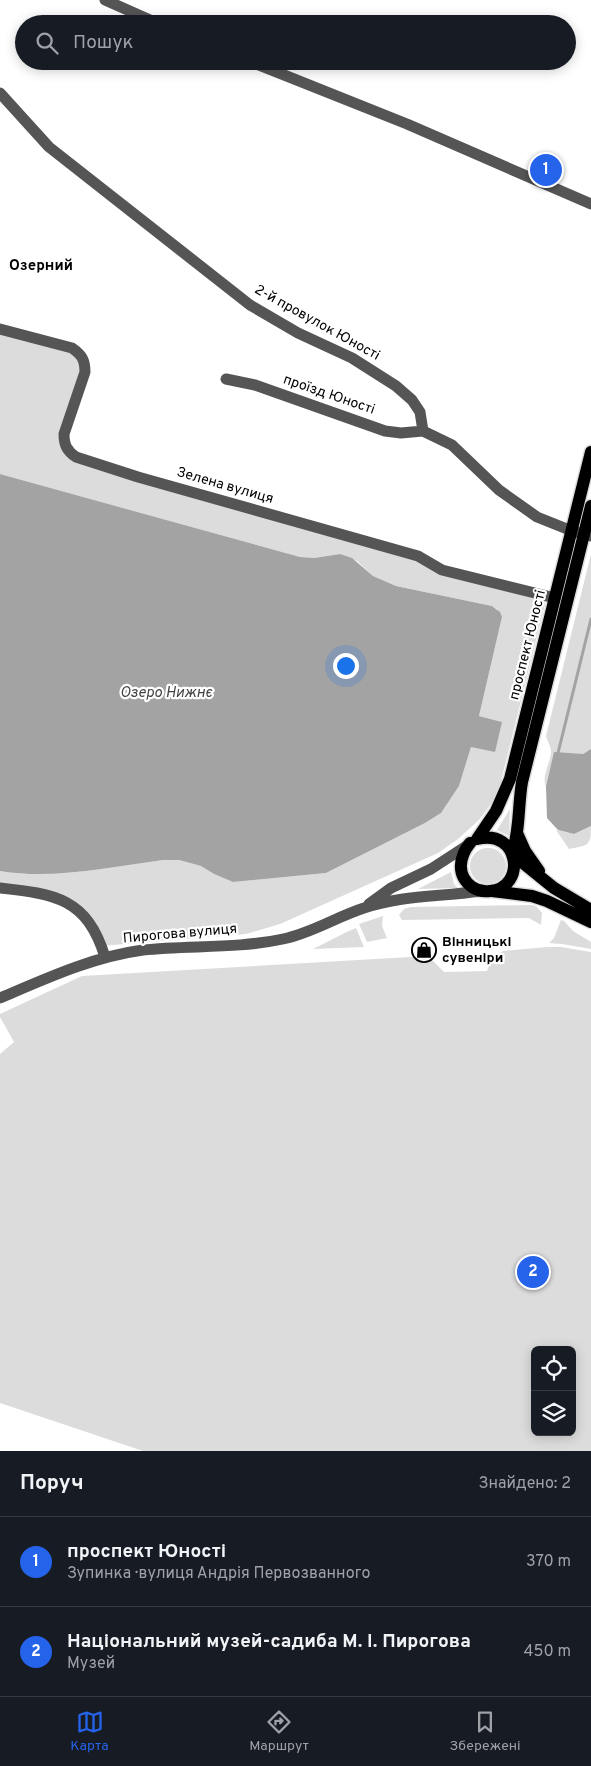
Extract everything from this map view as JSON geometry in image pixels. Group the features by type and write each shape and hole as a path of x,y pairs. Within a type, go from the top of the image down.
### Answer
{"main road":[{"name":"проспект Юності","path":"512,854 517,833 518,806 522,782 582,533 591,452"},
{"name":"проспект Юності","path":"474,841 502,800 510,779 555,598 591,506"},
{"path":"517,833 525,851 545,881"},
{"path":"512,854 514,867 512,876 506,884 486,891 470,886 460,870 460,860 464,851 474,841 484,837 499,840 506,844 512,854 554,888 591,910"},
{"name":"Пирогова вулиця","path":"486,891 532,896 591,922"}],"street":[{"path":"105,0 139,15"},
{"path":"272,70 407,124 591,204"},
{"name":"2-й провулок Юності","path":"2,100 49,147 250,305 298,333 352,358 396,386 412,400 420,412 423,431"},
{"name":"Зелена вулиця","path":"0,329 72,348 80,354 85,363 84,372 64,434 68,452 76,457 138,477 418,556 442,570 555,598"},
{"name":"проїзд Юності","path":"226,379 255,385 385,431 401,433 423,431"},
{"path":"423,431 452,445 499,490 536,517 582,533"},
{"name":"Пирогова вулиця","path":"363,908 391,888 431,869 474,841"},
{"path":"0,888 39,894 72,904 80,910 92,926 105,957"},
{"name":"Пирогова вулиця","path":"0,998 66,970 105,957 144,950 246,944 284,939 318,929 363,908 400,898 486,891"}],"shaded area":[{"path":"0,329 72,348 85,363 64,434 68,452 547,596 500,785 494,800 479,820 458,839 438,853 280,924 246,934 101,946 72,904 0,888 0,871 40,874 61,873 163,860 179,860 201,866 233,882 326,873 425,823 441,813 459,786 471,747 502,722 479,716 502,617 497,609 492,606 396,586 373,576 357,561 340,554 314,558 300,557 0,474"},
{"path":"591,554 591,749 583,754 576,774 546,787 545,774 551,751 546,736"},
{"path":"510,809 509,836 497,830"},
{"path":"591,826 588,844 569,849 556,830 574,834"},
{"path":"488,848 495,849 501,853 505,859 505,873 501,879 495,883 488,884 481,883 475,879 471,873 470,866 471,859 475,853 481,849"},
{"path":"451,872 454,884 458,888 418,889"},
{"path":"536,906 542,913 541,925 529,918 402,920 399,915 404,909 411,907"},
{"path":"383,916 382,926 387,938 367,942 359,924"},
{"path":"561,920 573,931 591,942 591,949 549,943 554,938"},
{"path":"356,928 364,947 313,949 345,933"},
{"path":"547,947 561,947 591,952 591,1451 143,1451 0,1403 0,1054 14,1042 0,1014 82,976 428,956 444,972 487,971 492,957 503,951"}],"water":[{"name":"Озеро Нижнє","path":"0,474 300,557 314,558 340,554 352,558 373,576 396,586 492,606 500,612 502,617 479,716 502,722 495,752 471,747 459,786 441,813 326,873 233,882 201,866 179,860 163,860 61,873 40,874 0,871"},
{"path":"591,749 591,826 574,834 558,830 547,818 546,787 554,752 583,754"}],"waterway":[{"path":"558,753 591,619"}],"place":[{"name":"проспект Юності","path":"546,170"},
{"name":"Вінницькі сувеніри","path":"424,950"},
{"name":"Національний музей-садиба М. І. Пирогова","path":"533,1272"}],"district":[{"name":"Озерний","path":"41,266"}]}
